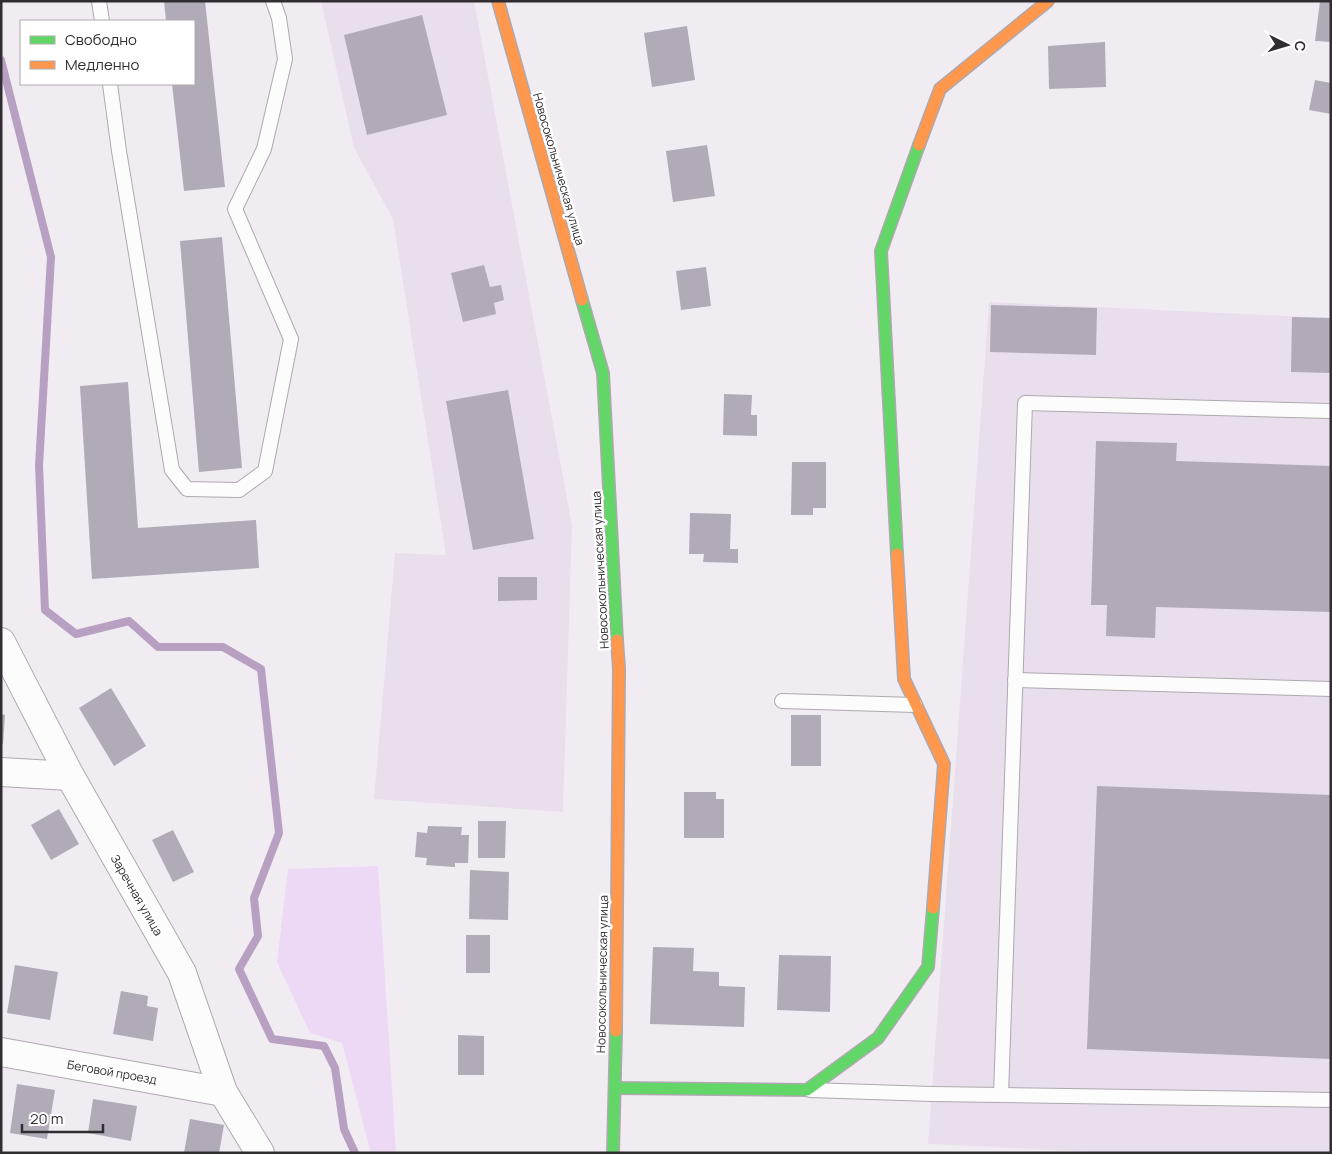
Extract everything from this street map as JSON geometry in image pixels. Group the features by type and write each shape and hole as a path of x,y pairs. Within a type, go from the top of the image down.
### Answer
{"street":[{"name":"Новосокольническая улица","path":"498,1 603,372 619,669 615,1088 612,1153"},
{"path":"615,1088 807,1090 878,1038 928,967 944,764 904,679 881,251 940,89 1048,1"},
{"name":"Заречная улица","path":"1,642 70,776 182,973 223,1092 260,1153"},
{"path":"1,772 70,776"},
{"name":"Беговой проезд","path":"1,1052 223,1092"}],"lane":[{"path":"99,1 102,20"},
{"path":"110,85 119,151 172,470 187,489 239,490 265,471 291,339 235,209 264,149 286,59 279,18 273,1"},
{"path":"1001,1095 1025,403 1331,411"},
{"path":"1015,680 1331,689"},
{"path":"782,701 915,705"},
{"path":"807,1090 1331,1100"}],"shaded area":[{"path":"321,1 474,1 572,525 563,812 374,799 395,553 446,555 393,219 354,148"},
{"path":"989,302 1331,318 1331,1153 1117,1153 928,1144"},
{"path":"378,866 396,1153 371,1153 342,1043 310,1033 277,962 288,869"}],"building":[{"path":"164,1 205,1 225,187 184,191 172,85 195,85 195,20 166,20"},
{"path":"1320,1 1331,1 1331,42 1315,41"},
{"path":"422,15 447,115 367,135 344,35"},
{"path":"687,26 695,80 652,87 644,33"},
{"path":"1105,42 1106,87 1049,89 1048,46"},
{"path":"1315,80 1331,83 1331,114 1309,110"},
{"path":"707,145 715,196 673,202 666,151"},
{"path":"222,237 242,468 199,472 180,241"},
{"path":"484,265 490,287 501,285 504,300 494,303 496,314 463,322 451,273"},
{"path":"706,267 711,306 681,310 676,271"},
{"path":"991,305 1097,308 1096,355 990,352"},
{"path":"1292,317 1331,318 1331,373 1291,372"},
{"path":"128,382 138,528 256,520 259,568 92,579 80,386"},
{"path":"508,390 534,539 473,550 446,401"},
{"path":"724,394 752,395 751,415 757,415 757,436 723,435"},
{"path":"1096,441 1177,443 1176,461 1331,466 1331,612 1156,607 1155,638 1106,636 1107,605 1091,605"},
{"path":"792,462 826,462 826,508 813,508 813,515 791,515"},
{"path":"690,513 731,514 730,549 738,549 738,563 703,562 704,554 689,554"},
{"path":"498,577 537,577 537,600 498,601"},
{"path":"111,688 146,746 114,766 79,708"},
{"path":"1,714 5,715 3,744 1,744"},
{"path":"791,715 821,715 821,766 791,766"},
{"path":"1097,786 1331,795 1331,1059 1087,1049"},
{"path":"684,792 716,792 716,799 724,799 724,838 684,838"},
{"path":"59,809 79,844 51,860 31,825"},
{"path":"478,821 506,821 505,858 478,858"},
{"path":"428,826 462,827 461,835 469,835 468,863 455,863 455,867 426,865 427,858 415,857 417,832 427,833"},
{"path":"173,830 194,872 173,882 152,840"},
{"path":"470,870 509,872 508,920 469,919"},
{"path":"466,935 490,935 490,973 466,973"},
{"path":"653,947 694,948 693,971 719,972 719,986 745,987 744,1027 650,1024"},
{"path":"779,955 831,956 830,1012 777,1010"},
{"path":"15,965 58,972 50,1020 7,1013"},
{"path":"121,991 148,996 147,1006 158,1008 153,1041 113,1034"},
{"path":"458,1035 484,1036 484,1075 458,1075"},
{"path":"17,1084 55,1090 47,1139 10,1133"},
{"path":"93,1099 137,1106 131,1141 88,1133"},
{"path":"190,1119 224,1125 219,1153 184,1153"}],"waterway":[{"path":"1,60 51,257 39,466 45,610 76,634 129,621 158,647 223,647 261,669 279,833 254,898 258,936 239,969 272,1039 324,1046 335,1068 344,1129 355,1153"}],"traffic: fast":[{"path":"897,554 881,251 919,145"},
{"path":"582,300 603,373 617,640"},
{"path":"615,1088 807,1090 878,1038 928,967 933,908"},
{"path":"613,1153 616,1031"}],"traffic: slow":[{"path":"498,1 582,300"},
{"path":"919,145 940,89 1048,1"},
{"path":"897,554 904,679 944,764 933,908"},
{"path":"616,1031 619,669 617,640"}]}
